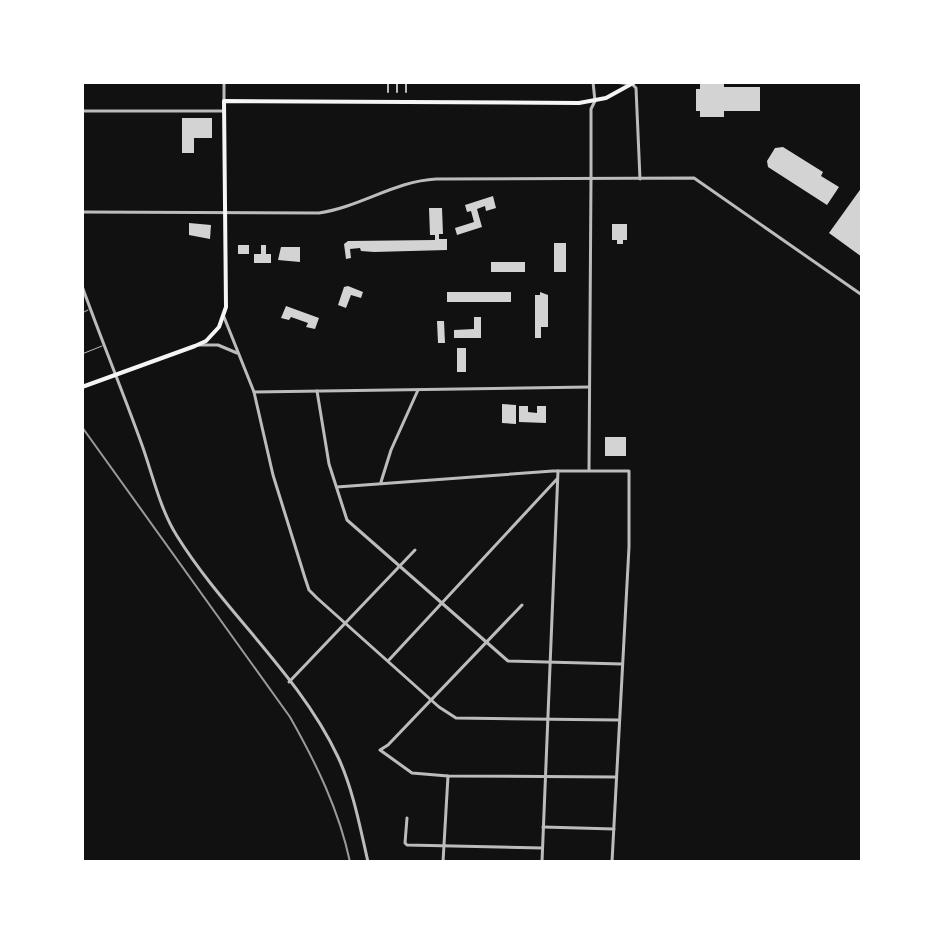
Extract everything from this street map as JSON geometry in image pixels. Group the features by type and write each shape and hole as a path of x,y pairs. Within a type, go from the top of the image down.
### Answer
{"main road":[{"path":"82,387 195,346 215,332 224,317 227,298 224,101 595,101 618,93 633,83"}],"street":[{"path":"224,82 224,101"},
{"path":"388,82 388,92"},
{"path":"397,82 397,92"},
{"path":"406,82 406,92"},
{"path":"589,471 593,82"},
{"path":"614,82 633,83 636,88 640,179"},
{"path":"82,111 224,111"},
{"path":"82,212 326,212 423,180 698,180 862,295"},
{"path":"82,286 175,534 199,569 311,710 339,760 368,862"},
{"path":"224,317 254,392 273,475 309,590 456,718 618,720"},
{"path":"195,346 218,345 237,353"},
{"path":"254,392 589,387"},
{"path":"381,483 391,450 418,390"},
{"path":"317,391 329,464 347,520 508,661 622,664"},
{"path":"542,862 558,471"},
{"path":"337,487 558,471 629,471 629,547 612,862"},
{"path":"388,661 557,479"},
{"path":"289,682 415,550"},
{"path":"522,605 380,750 412,773 616,777"},
{"path":"443,862 448,776"},
{"path":"407,818 407,845 542,848"},
{"path":"543,827 614,829"}],"lane":[{"path":"82,313 91,309"},
{"path":"82,354 105,345"}],"building":[{"path":"700,82 724,82 724,87 760,87 760,111 724,111 724,117 700,117 700,111 696,111 696,89 700,89"},
{"path":"182,118 212,118 212,138 194,138 194,153 182,153"},
{"path":"783,147 823,172 821,176 839,187 827,205 768,167 767,161 775,148"},
{"path":"862,187 862,257 829,233"},
{"path":"493,196 496,208 486,211 485,206 477,209 482,227 457,235 455,228 474,222 471,211 467,212 465,205"},
{"path":"429,208 442,208 443,234 439,234 439,239 447,239 447,250 374,252 361,251 360,248 350,249 351,258 346,259 344,244 348,241 435,240 435,235 430,235"},
{"path":"189,223 211,225 210,239 189,235"},
{"path":"612,224 627,224 627,240 623,240 623,244 612,240"},
{"path":"554,243 566,243 566,272 554,272"},
{"path":"238,245 249,245 249,254 238,254"},
{"path":"261,245 266,245 266,254 271,254 271,263 254,263 254,254 261,254"},
{"path":"281,247 300,247 300,262 278,260"},
{"path":"491,262 525,262 525,272 491,272"},
{"path":"344,287 363,292 361,298 351,295 346,308 338,305"},
{"path":"447,292 511,292 511,302 447,302"},
{"path":"540,292 548,295 548,327 541,327 541,338 535,338 535,295 540,295"},
{"path":"286,306 319,318 315,329 291,317 289,320 281,318"},
{"path":"474,317 481,317 481,338 454,338 454,330 474,329"},
{"path":"437,321 444,321 445,343 438,343"},
{"path":"457,348 466,348 466,372 457,372"},
{"path":"502,404 516,405 516,424 502,423"},
{"path":"519,406 528,406 528,412 537,413 537,406 546,406 546,423 519,422"},
{"path":"605,437 626,437 626,456 605,456"}],"railway":[{"path":"82,427 290,717 326,787 350,862"}]}
